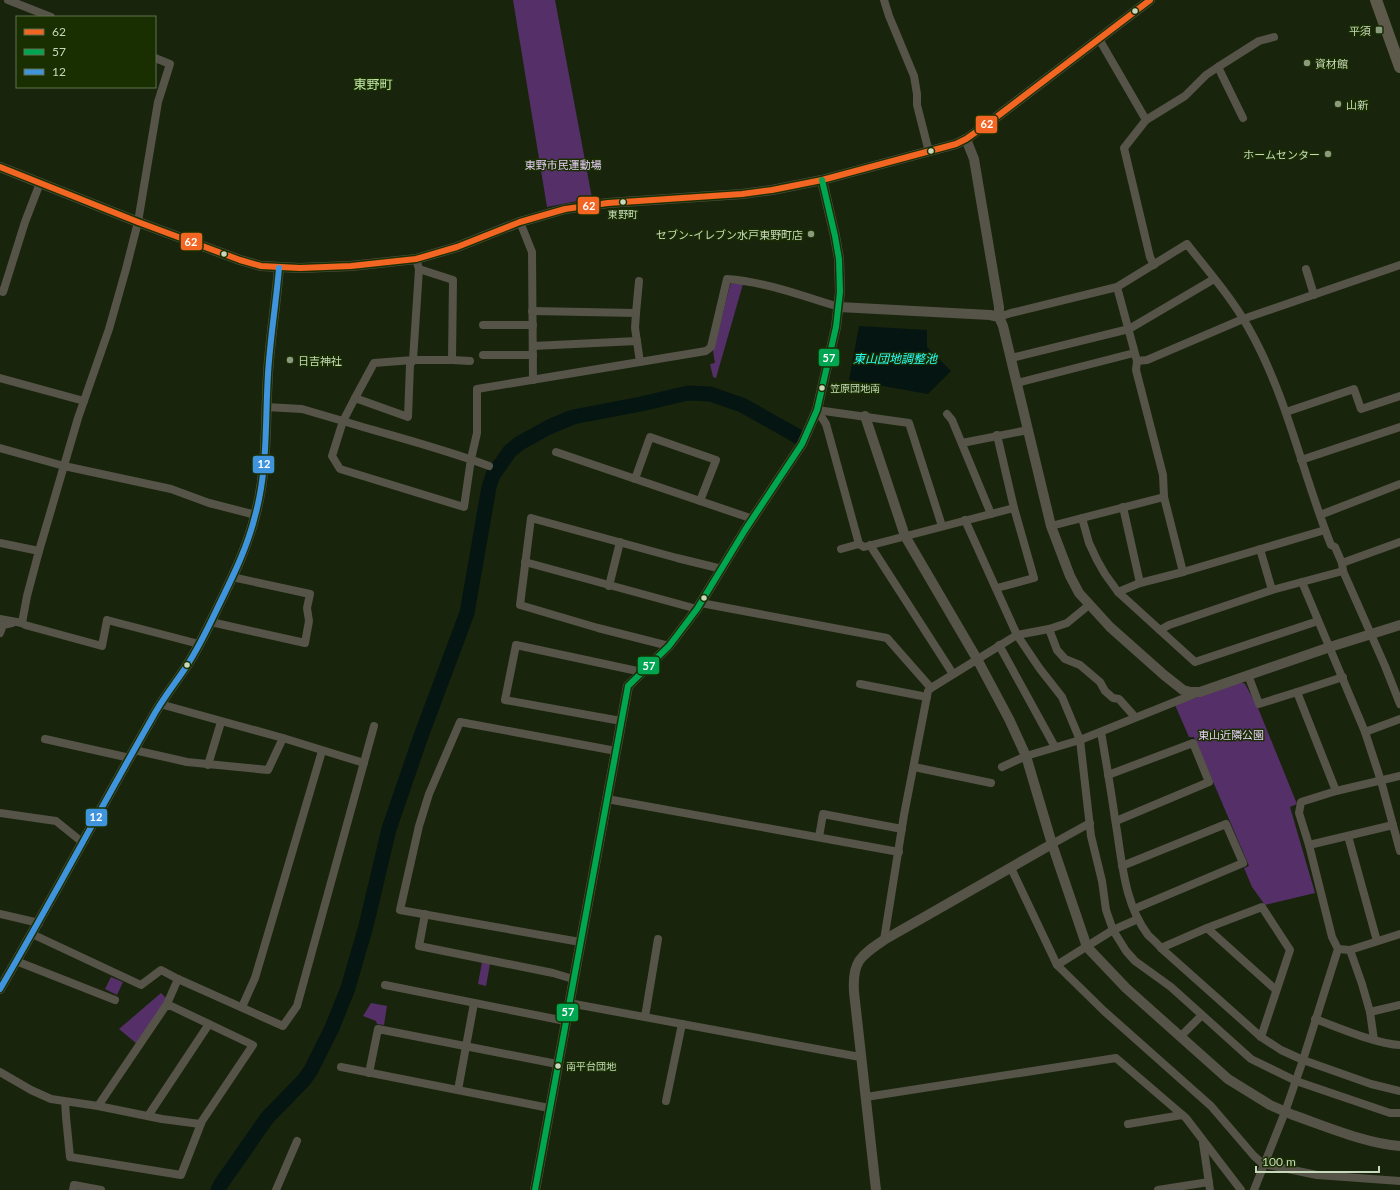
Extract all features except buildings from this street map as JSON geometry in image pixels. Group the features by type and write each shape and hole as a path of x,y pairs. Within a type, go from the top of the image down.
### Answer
{"main road":[{"path":"1376,0 1400,67"}],"street":[{"path":"8,0 48,16"},
{"path":"884,0 889,16 914,76 917,105 929,152"},
{"path":"0,167 138,222 240,260 261,266 279,268 418,264 520,222 545,214 596,204 742,194 785,188 822,180 956,144 966,139 1150,0"},
{"path":"1154,265 1150,256 1124,148 1146,120 1185,96 1206,75 1259,41 1274,37"},
{"path":"1099,39 1146,120"},
{"path":"20,623 64,466 84,401 109,329 138,222 158,102 170,64 156,58"},
{"path":"1218,67 1243,118"},
{"path":"966,139 974,159 999,307 999,317 1003,326 1011,358 1051,526 1070,576 1079,593 1110,627 1177,686 1183,690 1200,692"},
{"path":"535,1190 557,1064 628,686 669,646 699,606 802,444 817,410 836,327 839,307 839,259 822,180"},
{"path":"0,291 3,292 25,222 40,183"},
{"path":"520,222 532,252 533,380"},
{"path":"470,361 413,360 374,362 343,421 332,456 340,469 464,507 471,459 477,433 477,389 706,351 711,347 727,279 746,280 839,307 983,314 999,317 1117,287 1187,244 1243,319 1266,363 1286,412 1325,530 1331,545 1335,547 1370,635 1385,666 1399,701"},
{"path":"418,264 453,280 452,360"},
{"path":"355,398 408,417 410,365 413,360 418,264"},
{"path":"1017,383 1136,357 1147,360 1243,319 1400,265"},
{"path":"0,989 39,923 82,842 160,704 187,666 200,644 232,577 248,539 256,515 262,481 265,452 268,373 279,268"},
{"path":"1306,269 1314,295"},
{"path":"1011,358 1129,330 1214,279"},
{"path":"639,281 635,328 640,362"},
{"path":"1117,287 1136,357 1136,370 1162,475 1164,497 1183,572"},
{"path":"532,311 636,313"},
{"path":"483,325 533,325"},
{"path":"533,346 637,340"},
{"path":"483,355 533,355"},
{"path":"0,378 84,401"},
{"path":"1286,412 1354,389 1361,409 1400,396"},
{"path":"266,407 302,409 404,440 436,447 489,466"},
{"path":"817,410 909,423 942,526"},
{"path":"817,410 826,424 859,544 864,547 1014,508"},
{"path":"947,414 952,420 962,443 990,514"},
{"path":"865,416 905,536 977,659 1009,719 1026,756 1052,844 1087,947 1126,988 1180,1037 1228,1078 1257,1097 1285,1112 1371,1141 1400,1146"},
{"path":"1301,460 1400,427"},
{"path":"962,443 1028,430"},
{"path":"997,588 1034,578 1014,508 998,435"},
{"path":"635,479 650,437 716,460 700,501"},
{"path":"0,448 64,466 171,489 209,503 256,515"},
{"path":"556,452 753,519"},
{"path":"1320,515 1400,484"},
{"path":"1051,526 1164,497"},
{"path":"1123,508 1140,583"},
{"path":"669,646 598,628 520,605 531,518 722,568"},
{"path":"1082,518 1089,543 1097,560 1118,592 1195,662 1318,621"},
{"path":"965,520 1017,635 1040,669 1062,697 1080,740 1091,836 1102,881 1106,910 1113,930 1126,951 1134,961 1171,987 1251,1058 1296,1081 1390,1113 1400,1113"},
{"path":"1118,592 1140,583 1183,572 1325,530"},
{"path":"609,586 620,542"},
{"path":"1160,630 1170,625 1272,590 1302,582 1342,567 1400,542"},
{"path":"0,543 39,551"},
{"path":"841,549 859,544"},
{"path":"870,545 953,674"},
{"path":"1260,549 1272,590"},
{"path":"525,562 609,586 699,606 887,638 931,688"},
{"path":"211,622 305,643 310,620 307,608 310,594 232,577"},
{"path":"1302,582 1365,732 1381,781 1400,851"},
{"path":"884,940 902,829 928,692 931,688 1017,635 1049,629 1067,623 1089,605"},
{"path":"0,619 20,623 102,646 106,620 200,644"},
{"path":"0,633 3,625 20,623"},
{"path":"1002,767 1026,756 1080,740 1200,692 1330,647 1400,625"},
{"path":"1049,629 1057,650 1065,659 1080,664 1100,682 1105,691 1112,698 1119,699 1135,717"},
{"path":"621,721 505,700 516,645 642,672"},
{"path":"999,646 1055,747"},
{"path":"1248,675 1258,704 1343,677"},
{"path":"860,684 927,697"},
{"path":"1297,692 1336,791"},
{"path":"160,704 283,738 364,763"},
{"path":"1365,732 1400,720"},
{"path":"208,765 221,722"},
{"path":"580,942 400,910 419,826 429,794 460,722 616,751"},
{"path":"32,934 141,985 161,970 283,1026 297,1006 374,726"},
{"path":"1101,732 1126,886 1138,919 1148,935 1261,1038 1281,1050 1303,1060 1371,1084 1400,1092"},
{"path":"45,739 208,765 268,770 283,738"},
{"path":"1108,775 1194,743 1210,782 1116,821"},
{"path":"242,1008 255,978 322,751"},
{"path":"914,767 991,783"},
{"path":"1254,1190 1296,1081 1338,949 1332,937 1309,845 1299,813 1301,802 1336,791 1400,776"},
{"path":"607,799 899,852"},
{"path":"0,813 56,821 82,842"},
{"path":"819,837 824,814 902,829"},
{"path":"876,1190 860,1057 853,978 857,964 866,952 884,940 1090,823"},
{"path":"1122,866 1226,824 1243,864 1134,909"},
{"path":"1309,845 1393,825"},
{"path":"1348,836 1377,941"},
{"path":"1011,868 1057,965 1104,1011 1211,1106 1254,1156 1263,1164 1317,1175 1400,1181"},
{"path":"1161,948 1207,928 1262,907 1290,950 1261,1038"},
{"path":"0,914 39,923"},
{"path":"425,914 418,946 553,973 573,979"},
{"path":"1057,965 1113,930 1138,919"},
{"path":"1207,928 1276,990"},
{"path":"1338,949 1350,950 1400,934"},
{"path":"645,1017 658,939"},
{"path":"1350,950 1370,1012 1374,1040"},
{"path":"16,961 115,1000"},
{"path":"98,1106 167,1004 178,979"},
{"path":"385,985 565,1021"},
{"path":"458,1090 474,1003"},
{"path":"569,1003 860,1057"},
{"path":"65,1101 70,1156 181,1175 200,1124 253,1045 167,1004"},
{"path":"1370,1012 1400,1005"},
{"path":"1180,1037 1202,1015"},
{"path":"1316,1019 1374,1040 1391,1045 1400,1045"},
{"path":"148,1116 209,1024"},
{"path":"666,1100 682,1024"},
{"path":"369,1073 378,1029 557,1064"},
{"path":"866,1097 1116,1058 1182,1115 1241,1190"},
{"path":"341,1067 549,1108"},
{"path":"0,1072 43,1096 148,1116 200,1124"},
{"path":"1128,1124 1182,1115"},
{"path":"276,1190 297,1142"},
{"path":"1158,1190 1209,1186 1203,1142"},
{"path":"73,1190 74,1185 101,1190"}],"green space":[{"name":"東野市民運動場","path":"513,0 555,0 592,198 547,207"},
{"path":"732,283 743,284 716,378 713,377 710,364 715,363 713,351 730,285"},
{"name":"東山近隣公園","path":"1241,682 1245,684 1258,708 1297,804 1290,807 1315,893 1265,905 1252,887 1244,868 1249,866 1194,737 1189,737 1175,705"},
{"path":"482,962 490,964 486,986 478,984"},
{"path":"111,977 123,982 117,995 105,989"},
{"path":"161,993 166,998 137,1044 119,1029"},
{"path":"371,1003 387,1006 384,1025 377,1024 376,1021 363,1016"}],"water":[{"name":"東山団地調整池","path":"859,326 927,330 927,347 951,371 928,394 849,380"}],"waterway":[{"path":"218,1190 267,1118 304,1080 311,1070 332,1028 348,988 366,926 389,829 421,736 467,613 489,487 493,475 510,451 520,443 549,427 573,417 688,393 710,394 742,405 799,437"}],"transit line":[{"name":"62","path":"0,167 138,222 240,260 261,266 300,268 351,266 416,259 457,247 520,222 565,209 608,203 742,194 772,190 822,180 956,144 986,125 1150,0"},
{"name":"57","path":"535,1190 628,686 669,646 697,609 745,530 802,444 817,410 836,327 840,292 839,259 822,180"},
{"name":"12","path":"0,989 155,713 186,667 206,632 243,552 252,528 262,481 269,361 279,268"}],"place":[{"name":"平須","path":"1379,30"},
{"name":"資材館","path":"1307,63"},
{"name":"山新","path":"1338,104"},
{"name":"ホームセンター","path":"1328,154"},
{"name":"東野町","path":"623,202"},
{"name":"セブン-イレブン水戸東野町店","path":"811,234"},
{"name":"日吉神社","path":"290,360"},
{"name":"笠原団地南","path":"822,388"},
{"name":"南平台団地","path":"558,1066"}],"district":[{"name":"東野町","path":"373,84"}]}
